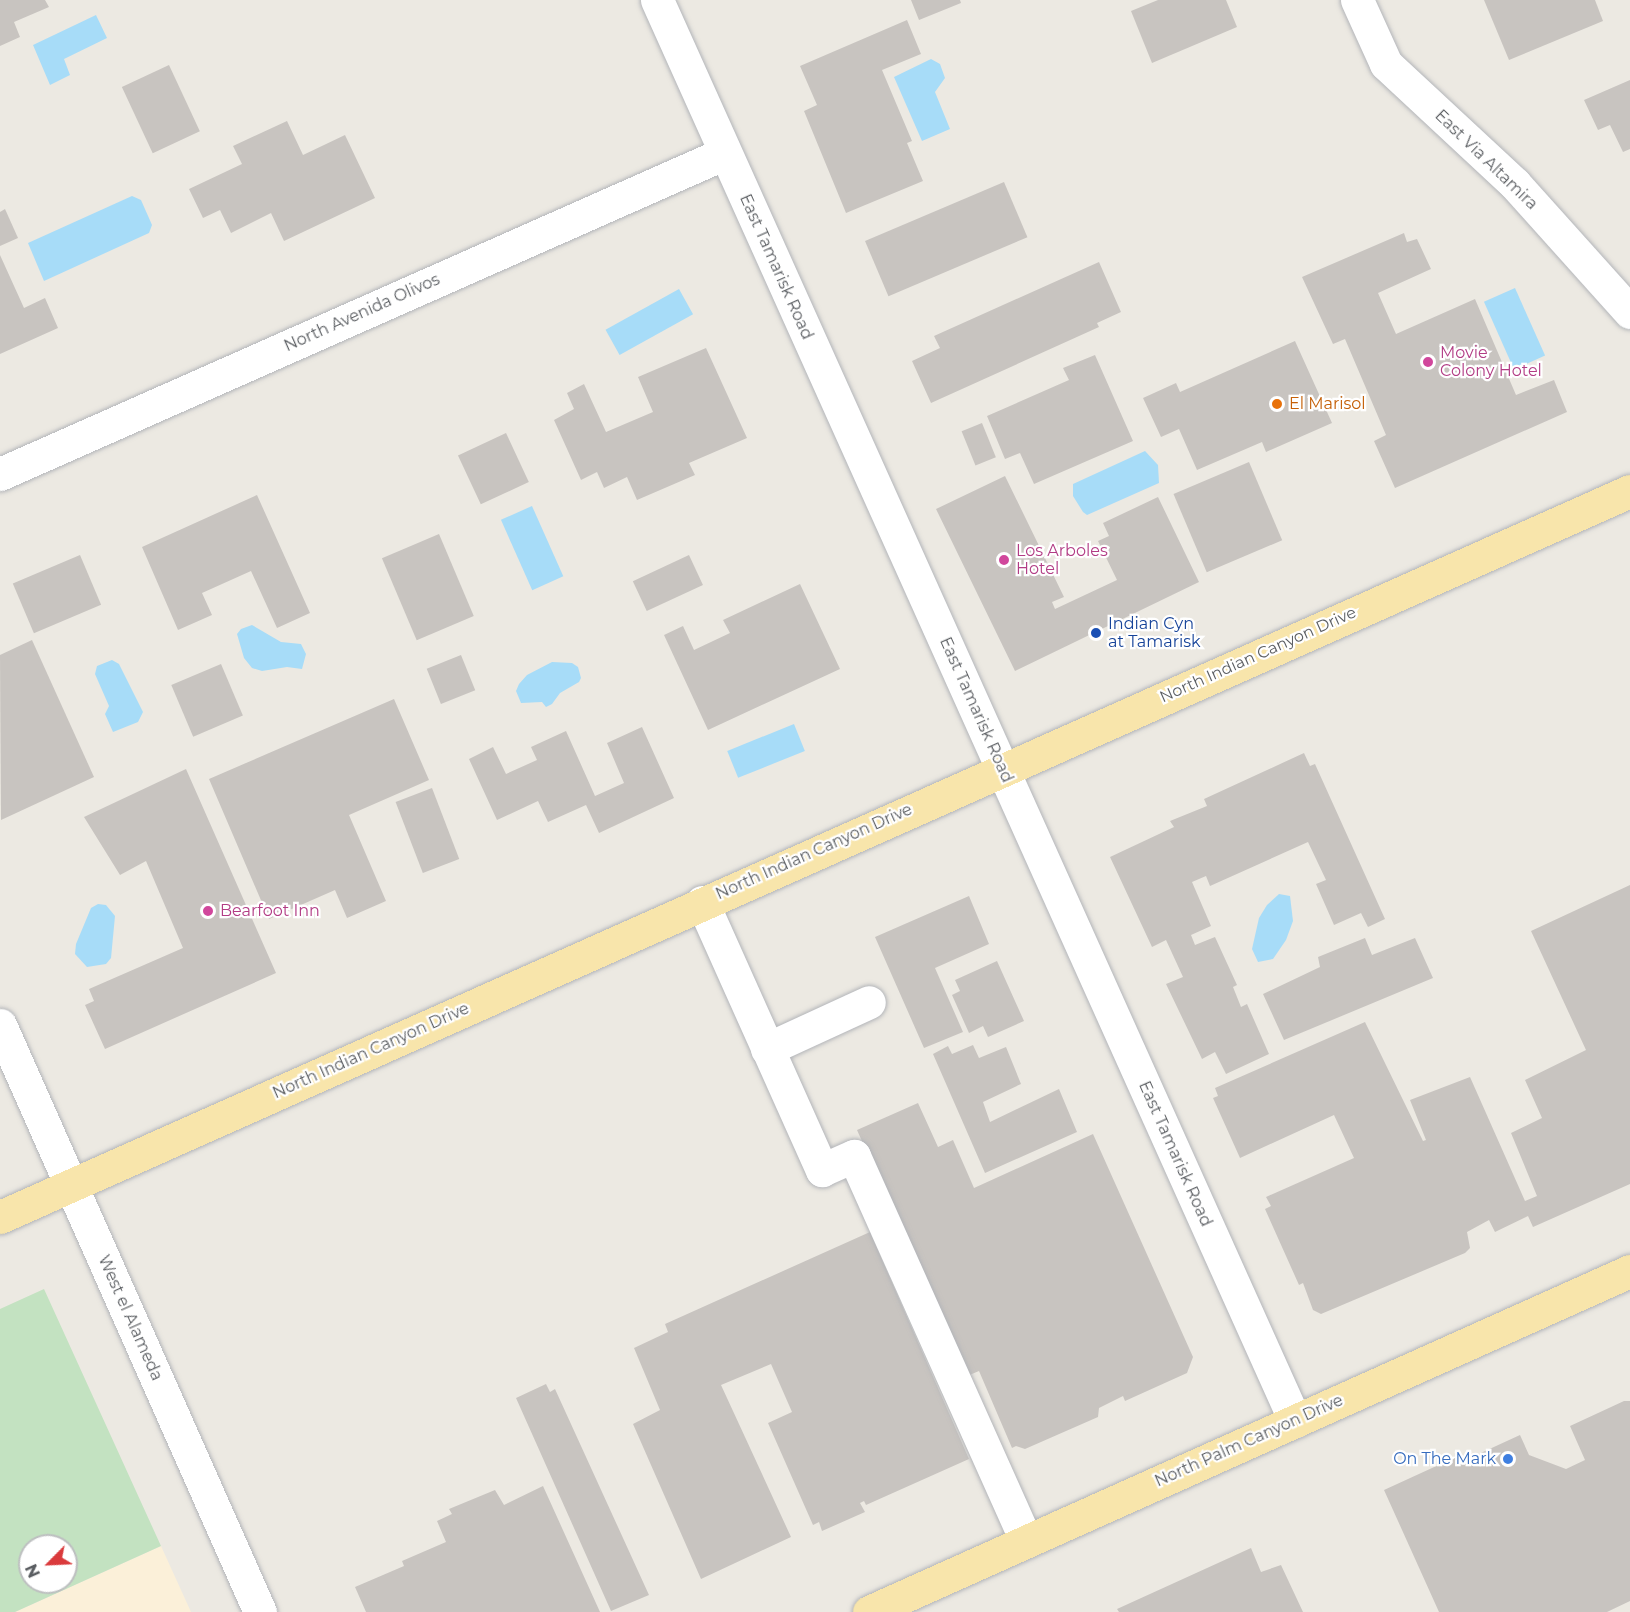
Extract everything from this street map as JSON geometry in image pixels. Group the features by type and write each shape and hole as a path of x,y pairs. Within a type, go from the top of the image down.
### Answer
{"main road":[{"name":"North Indian Canyon Drive","path":"0,1217 1002,768 1630,491"},
{"name":"North Palm Canyon Drive","path":"869,1612 1630,1271"}],"street":[{"name":"East Tamarisk Road","path":"657,0 1295,1421"},
{"name":"East Via Altamira","path":"1357,0 1386,64 1515,184 1630,312"},
{"name":"North Avenida Olivos","path":"0,474 725,153"},
{"path":"702,902 822,1170 854,1156 1026,1541"},
{"path":"767,1049 869,1002"},
{"name":"West el Alameda","path":"0,1025 260,1612"}],"shaded area":[{"path":"161,1546 191,1612 15,1612 55,1594 78,1594 78,1584"}],"green space":[{"path":"44,1289 161,1546 78,1584 78,1534 18,1534 18,1594 55,1594 15,1612 0,1612 0,1309"}],"water":[{"path":"96,15 107,38 64,59 70,75 50,85 33,45"},
{"path":"931,59 940,64 945,78 935,92 950,129 922,141 894,77"},
{"path":"132,196 141,200 152,225 149,233 44,281 28,243"},
{"path":"1515,288 1545,356 1514,369 1484,302"},
{"path":"679,289 693,314 620,355 606,330"},
{"path":"1145,451 1158,465 1159,483 1087,515 1083,512 1073,496 1073,484"},
{"path":"532,506 563,576 532,590 501,520"},
{"path":"252,625 281,642 301,644 306,654 302,669 287,667 262,671 252,668 244,658 237,634 241,629"},
{"path":"112,660 119,664 143,712 138,722 113,732 105,714 109,706 95,674 97,666"},
{"path":"552,662 572,663 578,667 581,678 579,682 560,693 552,704 546,707 542,702 521,703 516,691 519,684 527,675"},
{"path":"794,724 805,751 738,778 727,751"},
{"path":"1279,894 1290,896 1293,921 1286,940 1273,959 1258,962 1252,949 1259,918 1267,905"},
{"path":"98,904 106,905 115,916 111,958 106,964 87,967 75,954 76,944 91,908"}],"building":[{"path":"0,0 45,0 49,7 14,22 20,37 0,46"},
{"path":"911,0 960,0 961,3 919,20"},
{"path":"1158,0 1226,0 1237,27 1152,63 1131,11"},
{"path":"1484,0 1595,0 1603,21 1509,60"},
{"path":"907,20 921,54 882,70 912,141 907,143 923,181 846,213 804,111 817,105 800,66"},
{"path":"169,65 200,131 153,153 122,87"},
{"path":"1630,80 1630,149 1623,152 1610,125 1598,130 1584,100"},
{"path":"287,121 303,155 345,135 375,198 284,241 271,213 231,233 220,210 203,218 189,189 242,164 233,146"},
{"path":"1004,182 1027,237 888,296 865,241"},
{"path":"5,209 18,238 0,246 0,212"},
{"name":"Movie Colony Hotel","path":"1404,233 1407,242 1417,239 1431,269 1378,293 1396,334 1475,299 1516,395 1554,380 1567,412 1395,488 1374,441 1386,435 1345,339 1333,344 1302,277"},
{"path":"0,255 24,308 45,298 58,328 0,354"},
{"path":"1099,262 1121,312 1097,323 1099,327 931,403 912,361 940,348 934,336"},
{"path":"1295,341 1332,423 1266,452 1262,442 1197,470 1179,429 1161,437 1143,398 1176,383 1180,392"},
{"path":"706,348 747,438 689,463 695,475 637,500 627,477 604,488 597,472 581,480 554,420 574,409 567,393 584,384 606,432 653,412 638,377"},
{"path":"1095,355 1133,441 1034,484 1020,453 1005,459 987,416 1069,380 1063,368"},
{"path":"982,423 996,457 975,466 962,431"},
{"path":"506,433 529,482 481,504 458,455"},
{"path":"1249,462 1282,540 1207,572 1174,494"},
{"name":"Los Arboles Hotel","path":"1005,476 1064,597 1052,602 1055,609 1117,580 1098,541 1109,536 1103,523 1158,497 1199,582 1015,671 936,509"},
{"path":"257,495 310,613 277,628 251,571 202,593 212,615 178,630 142,547"},
{"path":"439,534 474,616 417,640 382,558"},
{"path":"80,555 101,605 34,633 13,584"},
{"path":"689,555 703,585 647,611 633,581"},
{"path":"800,584 840,669 708,730 664,635 683,626 694,650 730,633 723,620"},
{"path":"32,640 94,777 1,820 0,655"},
{"path":"461,655 475,690 441,704 427,669"},
{"path":"221,664 243,716 193,737 171,685"},
{"path":"394,699 429,780 349,815 386,901 347,918 335,890 269,919 209,779"},
{"path":"642,727 674,798 599,833 586,805 548,822 538,801 497,820 469,759 493,747 506,774 537,760 531,747 566,731 595,796 624,783 607,743"},
{"path":"1304,753 1310,766 1315,764 1385,919 1368,927 1361,913 1334,925 1316,884 1326,880 1308,842 1210,886 1206,876 1192,882 1211,926 1191,935 1195,945 1215,937 1237,985 1233,987 1241,1007 1247,1004 1269,1054 1226,1074 1215,1052 1202,1059 1166,984 1183,977 1166,940 1152,947 1110,857 1174,827 1170,821 1207,806 1204,799"},
{"name":"Bearfoot Inn","path":"186,769 276,973 105,1049 85,1005 94,1001 89,989 183,948 146,861 120,875 84,817"},
{"path":"432,788 459,859 423,873 396,802"},
{"path":"1630,885 1630,1184 1533,1227 1528,1216 1495,1232 1489,1220 1467,1232 1470,1248 1465,1253 1321,1314 1313,1310 1303,1283 1299,1285 1265,1209 1271,1206 1266,1197 1354,1158 1334,1115 1240,1158 1213,1098 1218,1096 1215,1088 1365,1022 1423,1141 1426,1140 1410,1100 1470,1077 1525,1201 1537,1196 1511,1133 1542,1118 1525,1080 1586,1050 1531,931"},
{"path":"969,896 989,944 935,968 963,1032 924,1048 875,937"},
{"path":"1365,938 1372,955 1415,938 1433,978 1284,1040 1263,994 1320,967 1318,957"},
{"path":"997,961 1024,1021 988,1037 983,1026 969,1033 952,995 960,991 955,980"},
{"path":"973,1045 979,1058 1006,1047 1021,1084 983,1102 990,1122 1059,1089 1077,1132 985,1173 933,1054 948,1046 952,1054"},
{"path":"918,1103 938,1147 953,1140 974,1188 1093,1134 1193,1357 1187,1373 1125,1401 1123,1396 1099,1408 1098,1417 1025,1449 1016,1446 1012,1448 979,1371 967,1376 857,1130"},
{"path":"870,1232 969,1459 866,1505 864,1501 860,1503 865,1512 822,1531 819,1522 813,1525 768,1423 792,1412 771,1364 721,1385 791,1537 701,1579 633,1424 660,1410 634,1348 668,1332 665,1324"},
{"path":"546,1384 550,1392 555,1389 649,1595 611,1611 516,1398"},
{"path":"1624,1401 1630,1401 1630,1601 1607,1612 1439,1612 1384,1490 1456,1457 1459,1463 1520,1435 1529,1455 1566,1469 1585,1460 1570,1426"},
{"path":"543,1486 600,1612 366,1612 355,1587 404,1566 402,1561 446,1542 437,1521 452,1514 449,1509 495,1490 504,1505"},
{"path":"1251,1548 1261,1572 1281,1565 1303,1612 1119,1612 1117,1609"}],"place":[{"name":"Movie Colony Hotel","path":"1428,362"},
{"name":"El Marisol","path":"1277,404"},
{"name":"Los Arboles Hotel","path":"1004,560"},
{"name":"Indian Cyn at Tamarisk","path":"1096,633"},
{"name":"Bearfoot Inn","path":"208,911"},
{"name":"On The Mark","path":"1508,1459"}]}
